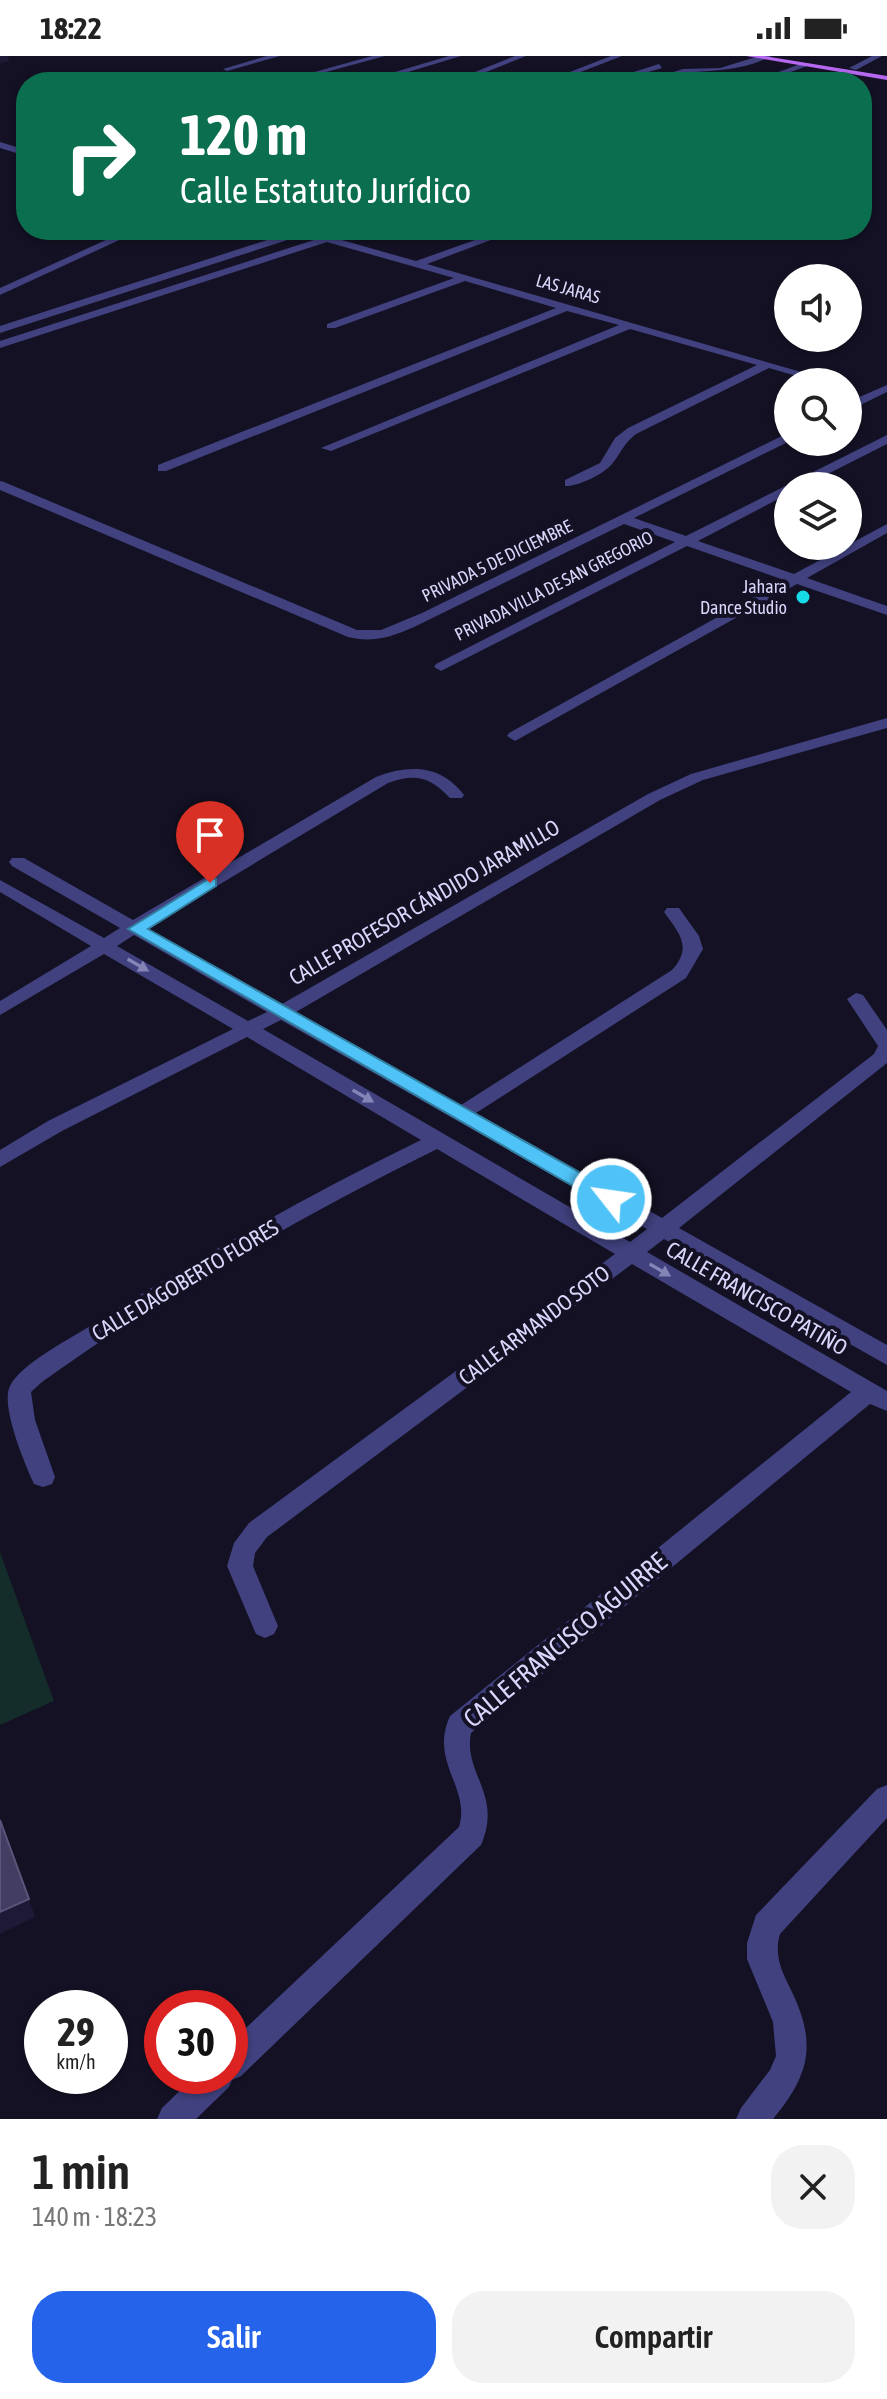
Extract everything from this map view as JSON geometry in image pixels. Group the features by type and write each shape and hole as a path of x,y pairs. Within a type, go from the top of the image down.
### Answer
{"main road":[{"path":"750,56 858,72"},
{"path":"779,56 870,72"}],"street":[{"path":"227,69 276,56"},
{"path":"319,72 381,56"},
{"path":"400,72 457,56"},
{"path":"480,72 522,56"},
{"path":"575,72 618,56"},
{"path":"853,68 878,56"},
{"path":"680,72 716,70 764,57"},
{"path":"639,72 666,64"},
{"path":"785,72 806,65"},
{"path":"0,292 114,240"},
{"path":"0,330 272,240"},
{"path":"0,345 325,240"},
{"name":"LAS JARAS","path":"332,240 782,368"},
{"path":"418,264 484,240"},
{"path":"331,326 465,278"},
{"path":"162,468 567,307"},
{"path":"327,448 629,325"},
{"name":"PRIVADA 5 DE DICIEMBRE","path":"569,483 605,465 619,441 632,431 768,364"},
{"path":"862,401 887,388"},
{"path":"862,391 874,395"},
{"path":"822,472 887,439"},
{"name":"PRIVADA 5 DE DICIEMBRE","path":"0,485 353,634 370,637 387,634 774,444"},
{"name":"PRIVADA VILLA DE SAN GREGORIO","path":"441,667 774,496"},
{"path":"623,519 887,611"},
{"path":"515,736 887,528"},
{"path":"871,606 887,596"},
{"name":"CALLE PROFESOR CÁNDIDO JARAMILLO","path":"0,1160 55,1126 282,1012 654,797 697,777 887,723"},
{"path":"0,1009 107,947 309,821 396,775 411,772 435,775 456,795"},
{"name":"CALLE FRANCISCO PATIÑO","path":"18,862 887,1356"},
{"name":"CALLE FRANCISCO PATIÑO","path":"0,885 878,1396"},
{"path":"461,1114 679,974 692,961 695,948 693,940 673,912"},
{"name":"CALLE ARMANDO SOTO","path":"265,1626 240,1566 245,1545 258,1530 631,1253 867,1071 882,1057 887,1046 856,999"},
{"name":"CALLE DAGOBERTO FLORES","path":"43,1477 19,1396 25,1381 91,1336 324,1196 438,1140"},
{"name":"CALLE FRANCISCO AGUIRRE","path":"248,2048 471,1835 477,1824 477,1809 454,1743 460,1725 878,1396"},
{"path":"752,2119 785,2076 793,2055 790,2017 763,1966 762,1936 767,1926 887,1798"},
{"path":"173,2119 199,2094"}],"green space":[{"path":"0,1552 54,1701 0,1725"}],"building":[{"path":"0,1820 29,1899 0,1912"}],"place":[{"name":"Jahara Dance Studio","path":"803,597"}],"route":[{"path":"210,883 136,929 611,1199"}]}
